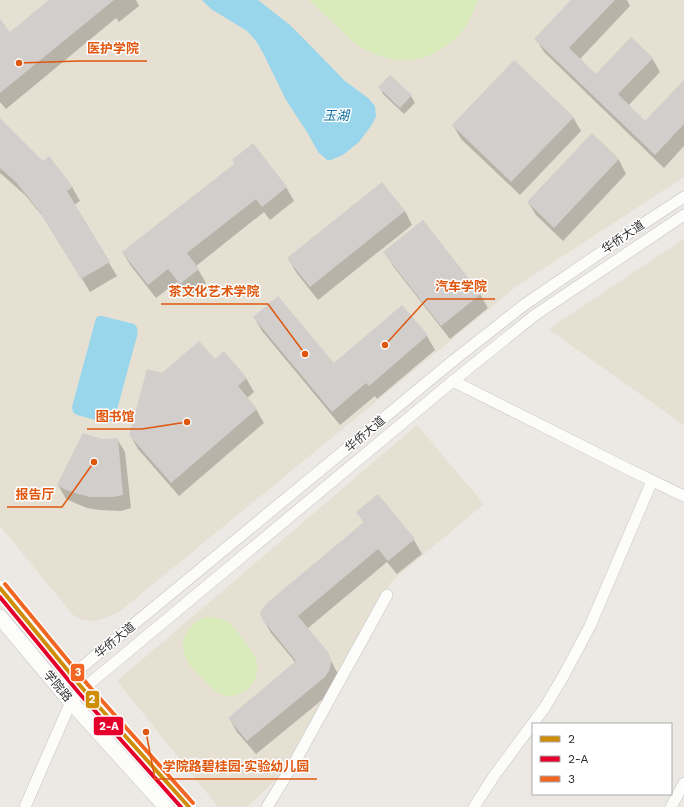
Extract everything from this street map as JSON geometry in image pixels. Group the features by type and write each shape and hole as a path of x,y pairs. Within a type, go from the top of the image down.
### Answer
{"main road":[{"name":"学院路","path":"0,588 83,690 189,807"},
{"name":"学院路","path":"0,617 71,702 166,807"}],"street":[{"name":"华侨大道","path":"59,688 71,676 511,314 684,197"},
{"name":"华侨大道","path":"71,702 83,690 453,381 535,315 684,215"},
{"path":"453,381 684,496"},
{"path":"533,723 545,707 564,675 590,626 652,481"},
{"path":"267,807 297,758 387,595"},
{"path":"25,807 71,702"},
{"path":"474,807 494,776 532,725"},
{"path":"671,807 684,783"}],"shaded area":[{"path":"0,0 684,0 684,177 517,286 119,612 102,619 92,621 82,620 73,615 0,526"},
{"path":"684,239 684,425 548,329"},
{"path":"417,425 484,504 392,581 287,769 247,807 218,807 117,681"}],"green space":[{"path":"309,0 478,0 468,23 454,40 427,57 405,60 383,57 358,45"},
{"path":"208,617 214,617 231,624 250,649 257,662 257,672 251,686 236,695 230,696 218,693 204,680 186,659 183,645 186,632 195,623"}],"water":[{"name":"玉湖","path":"202,0 258,0 290,25 345,81 368,98 375,106 376,117 359,142 343,155 331,160 327,160 318,152 286,100 256,41 247,31 211,9"},
{"path":"99,316 134,324 138,331 115,417 107,423 77,415 73,412 72,407 96,318"}],"building":[{"path":"49,0 114,0 0,93 0,19 10,32"},
{"path":"571,0 615,0 569,48 596,74 631,37 653,58 618,94 645,121 684,80 684,124 655,155 534,39"},
{"path":"514,60 574,117 511,182 452,125"},
{"path":"390,75 412,95 400,108 378,87"},
{"path":"0,118 43,161 49,156 73,187 67,191 110,262 81,279 39,211 16,182 0,168"},
{"path":"592,133 619,159 554,228 527,202"},
{"path":"253,143 287,187 262,207 256,199 187,253 199,269 180,284 168,269 148,285 122,252 234,164 232,160"},
{"path":"382,182 405,211 310,287 287,258"},
{"path":"423,220 481,294 441,326 383,252"},
{"path":"278,296 334,363 402,305 428,335 369,386 366,383 332,412 253,317"},
{"path":"199,341 215,359 224,351 247,378 238,386 257,409 171,483 129,435 147,369 162,373"},
{"path":"83,433 102,439 118,438 123,495 113,497 90,497 66,490 57,485"},
{"path":"378,494 415,539 388,561 378,549 298,616 328,652 331,659 329,671 325,677 247,741 228,718 296,661 262,619 260,613 262,609 267,603 364,522 356,512"}],"transit line":[{"name":"3","path":"5,584 88,685 193,803"},
{"name":"2","path":"0,588 83,689 189,807"},
{"name":"2-A","path":"0,597 79,693 181,807"}],"place":[{"name":"医护学院","path":"19,63"},
{"name":"汽车学院","path":"385,345"},
{"name":"茶文化艺术学院","path":"305,354"},
{"name":"图书馆","path":"187,422"},
{"name":"报告厅","path":"94,462"},
{"name":"学院路碧桂园·实验幼儿园","path":"146,732"}]}
